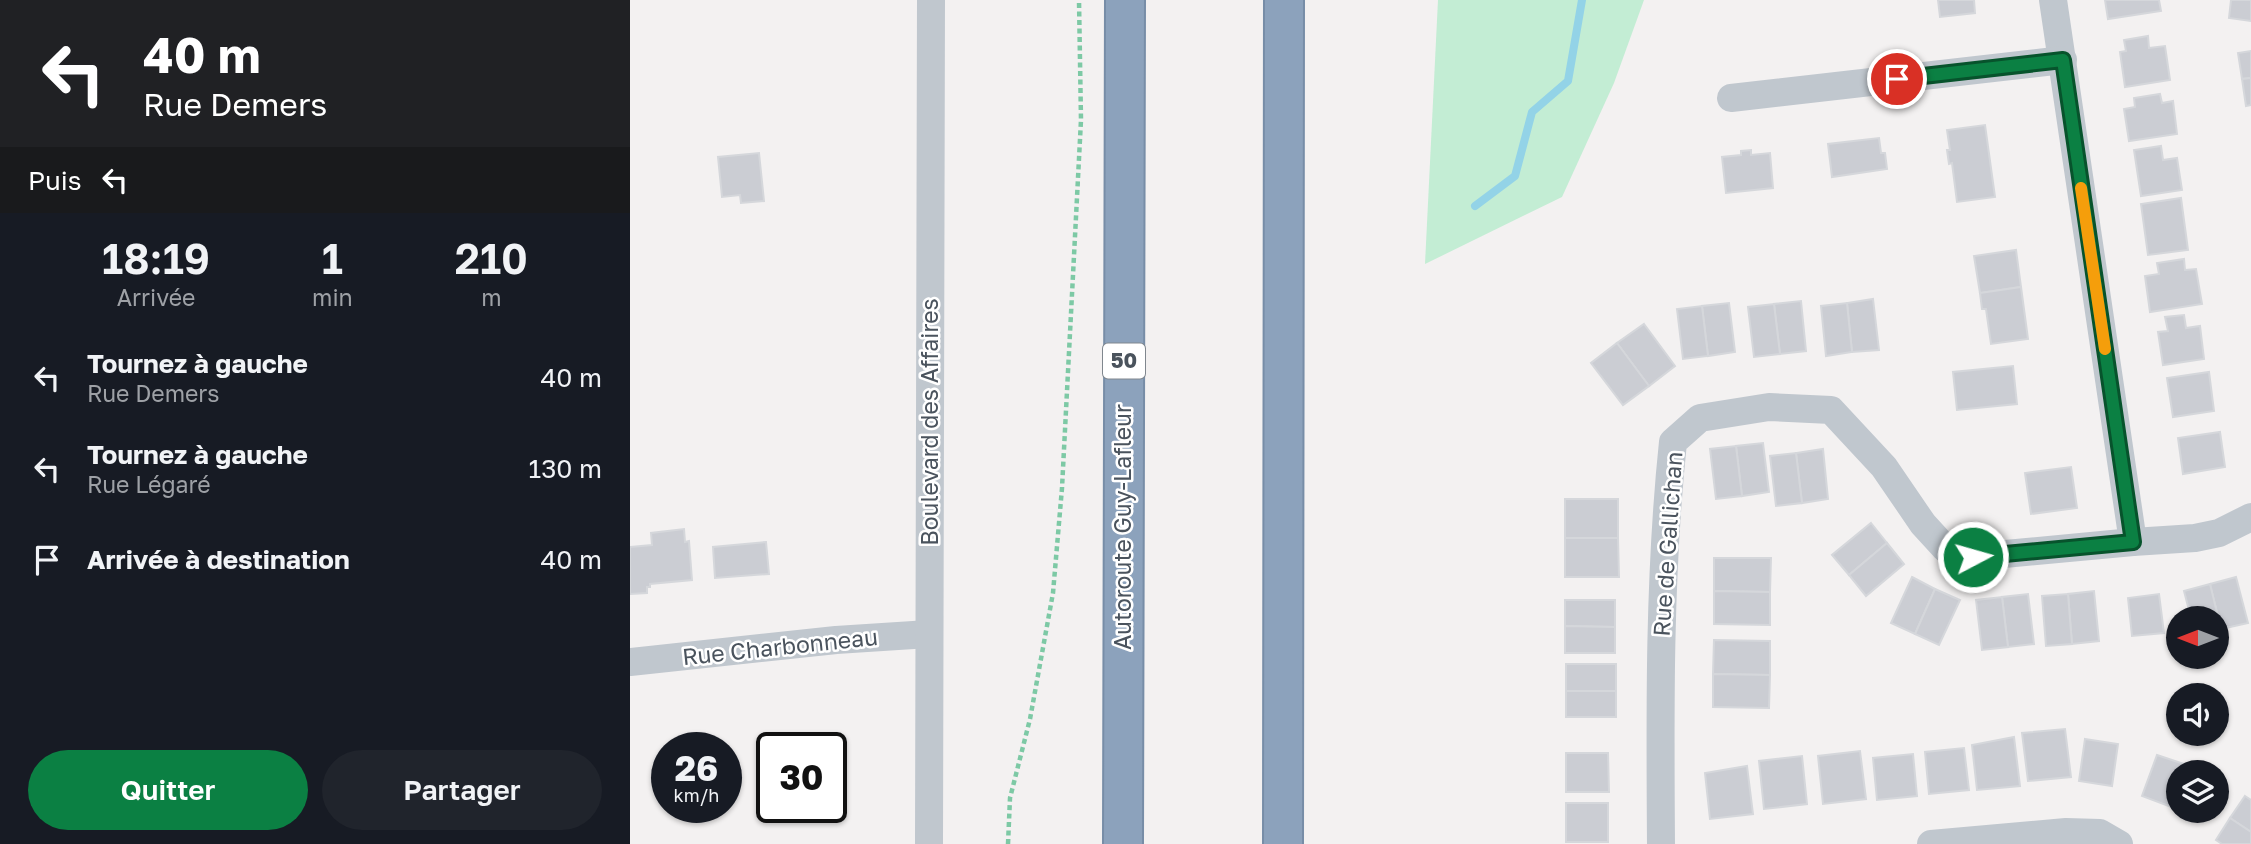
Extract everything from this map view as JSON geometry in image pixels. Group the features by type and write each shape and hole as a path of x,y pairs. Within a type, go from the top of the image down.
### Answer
{"highway":[{"name":"Autoroute Guy-Lafleur","path":"1123,844 1125,0"},
{"path":"1283,844 1284,0"}],"street":[{"name":"Boulevard des Affaires","path":"929,844 931,0"},
{"path":"2053,0 2133,542"},
{"path":"1731,98 2063,60"},
{"name":"Rue de Gallichan","path":"1661,844 1663,552 1668,492 1673,442 1700,418 1769,407 1830,410 1884,467 1923,524 1945,548 1973,557 2195,538 2219,533 2251,517"},
{"name":"Rue Charbonneau","path":"630,662 847,639 929,634"},
{"path":"1931,844 2066,832 2100,833 2119,844"}],"path":[{"path":"1008,844 1010,798 1031,719 1053,593 1062,488 1081,120 1079,0"}],"green space":[{"path":"1438,0 1644,0 1614,83 1562,197 1425,264"}],"building":[{"path":"1938,0 1974,0 1975,13 1940,17"},
{"path":"2105,0 2159,0 2161,11 2108,19"},
{"path":"2231,0 2251,0 2251,21 2229,18"},
{"path":"2148,36 2149,48 2165,46 2170,80 2125,87 2120,52 2126,51 2124,40"},
{"path":"2251,51 2251,78 2242,79 2238,53"},
{"path":"2251,78 2251,105 2246,106 2242,79"},
{"path":"2160,94 2162,103 2173,101 2177,134 2129,141 2124,109 2135,107 2134,98"},
{"path":"1985,125 1995,197 1957,202 1952,163 1949,164 1947,150 1950,150 1947,130"},
{"path":"1879,138 1887,169 1832,177 1828,144"},
{"path":"2161,146 2163,160 2177,158 2182,190 2141,196 2134,150"},
{"path":"1751,150 1751,155 1770,153 1773,188 1726,193 1722,157 1741,155 1741,151"},
{"path":"759,153 764,201 741,203 740,195 722,197 718,157"},
{"path":"2181,198 2188,250 2148,255 2141,204"},
{"path":"2016,250 2021,287 1980,293 1974,256"},
{"path":"2184,259 2185,270 2196,269 2202,304 2150,312 2145,276 2159,274 2157,263"},
{"path":"2021,287 2028,339 1991,344 1986,309 1982,309 1980,293"},
{"path":"1873,299 1879,350 1852,352 1847,303"},
{"path":"1801,301 1806,351 1780,354 1774,304"},
{"path":"1729,303 1735,352 1708,356 1702,306"},
{"path":"1847,303 1852,352 1826,356 1821,306"},
{"path":"1774,304 1780,354 1754,357 1748,307"},
{"path":"1702,306 1708,356 1683,359 1677,309"},
{"path":"2184,315 2186,328 2200,326 2204,359 2163,365 2158,332 2168,331 2165,317"},
{"path":"1644,324 1675,366 1649,386 1617,343"},
{"path":"1617,343 1649,386 1623,405 1591,363"},
{"path":"2013,366 2017,404 1957,410 1953,372"},
{"path":"2209,372 2214,411 2173,417 2167,378"},
{"path":"2220,432 2225,467 2183,474 2178,438"},
{"path":"1763,443 1769,492 1742,496 1736,446"},
{"path":"1736,446 1742,496 1716,499 1710,449"},
{"path":"1823,449 1828,499 1802,503 1796,453"},
{"path":"1796,453 1802,503 1776,506 1770,456"},
{"path":"2071,467 2077,508 2031,514 2025,473"},
{"path":"1565,499 1618,499 1618,538 1565,538"},
{"path":"1871,523 1887,543 1849,575 1832,555"},
{"path":"684,529 685,542 689,541 692,580 650,584 647,593 630,594 630,547 652,545 651,533"},
{"path":"1565,538 1618,538 1619,577 1565,577"},
{"path":"766,542 769,574 715,578 713,547"},
{"path":"1887,543 1904,564 1866,596 1849,575"},
{"path":"1714,558 1771,558 1770,592 1714,591"},
{"path":"1912,577 1935,589 1915,634 1891,623"},
{"path":"2236,577 2248,623 2230,627 2230,606 2215,606 2210,584"},
{"path":"2210,584 2215,606 2188,606 2184,591"},
{"path":"1935,589 1960,600 1939,645 1915,634"},
{"path":"1714,591 1770,592 1770,625 1714,624"},
{"path":"2094,591 2099,641 2072,644 2068,594"},
{"path":"2028,594 2034,644 2008,647 2002,597"},
{"path":"2068,594 2072,644 2046,646 2042,596"},
{"path":"2159,594 2164,633 2132,636 2128,598"},
{"path":"2002,597 2008,647 1982,650 1976,600"},
{"path":"1565,600 1615,600 1615,627 1565,626"},
{"path":"1565,626 1615,627 1615,653 1565,653"},
{"path":"1714,640 1770,641 1770,675 1713,674"},
{"path":"1566,664 1616,664 1616,691 1566,691"},
{"path":"1713,674 1770,675 1769,708 1713,707"},
{"path":"1566,691 1616,691 1616,717 1566,717"},
{"path":"2065,729 2071,777 2028,781 2022,733"},
{"path":"2014,737 2020,786 1977,790 1972,745"},
{"path":"2085,739 2118,744 2112,786 2079,781"},
{"path":"1964,748 1969,790 1929,794 1925,752"},
{"path":"1860,751 1866,799 1823,804 1818,756"},
{"path":"1566,753 1608,753 1609,792 1566,792"},
{"path":"1913,754 1917,796 1877,800 1873,758"},
{"path":"2157,755 2172,760 2166,760 2166,805 2142,796"},
{"path":"1802,756 1807,804 1764,809 1759,761"},
{"path":"1747,766 1753,814 1710,819 1705,773"},
{"path":"2245,796 2251,800 2251,832 2230,818"},
{"path":"1566,803 1608,803 1608,842 1566,842"},
{"path":"2229,820 2251,832 2251,844 2222,844 2216,840"}],"waterway":[{"path":"1475,206 1515,176 1532,112 1568,81 1582,0"}],"slow traffic":[{"path":"2081,188 2105,349"}],"route":[{"path":"1897,79 2063,60 2133,542 1973,557"}]}
